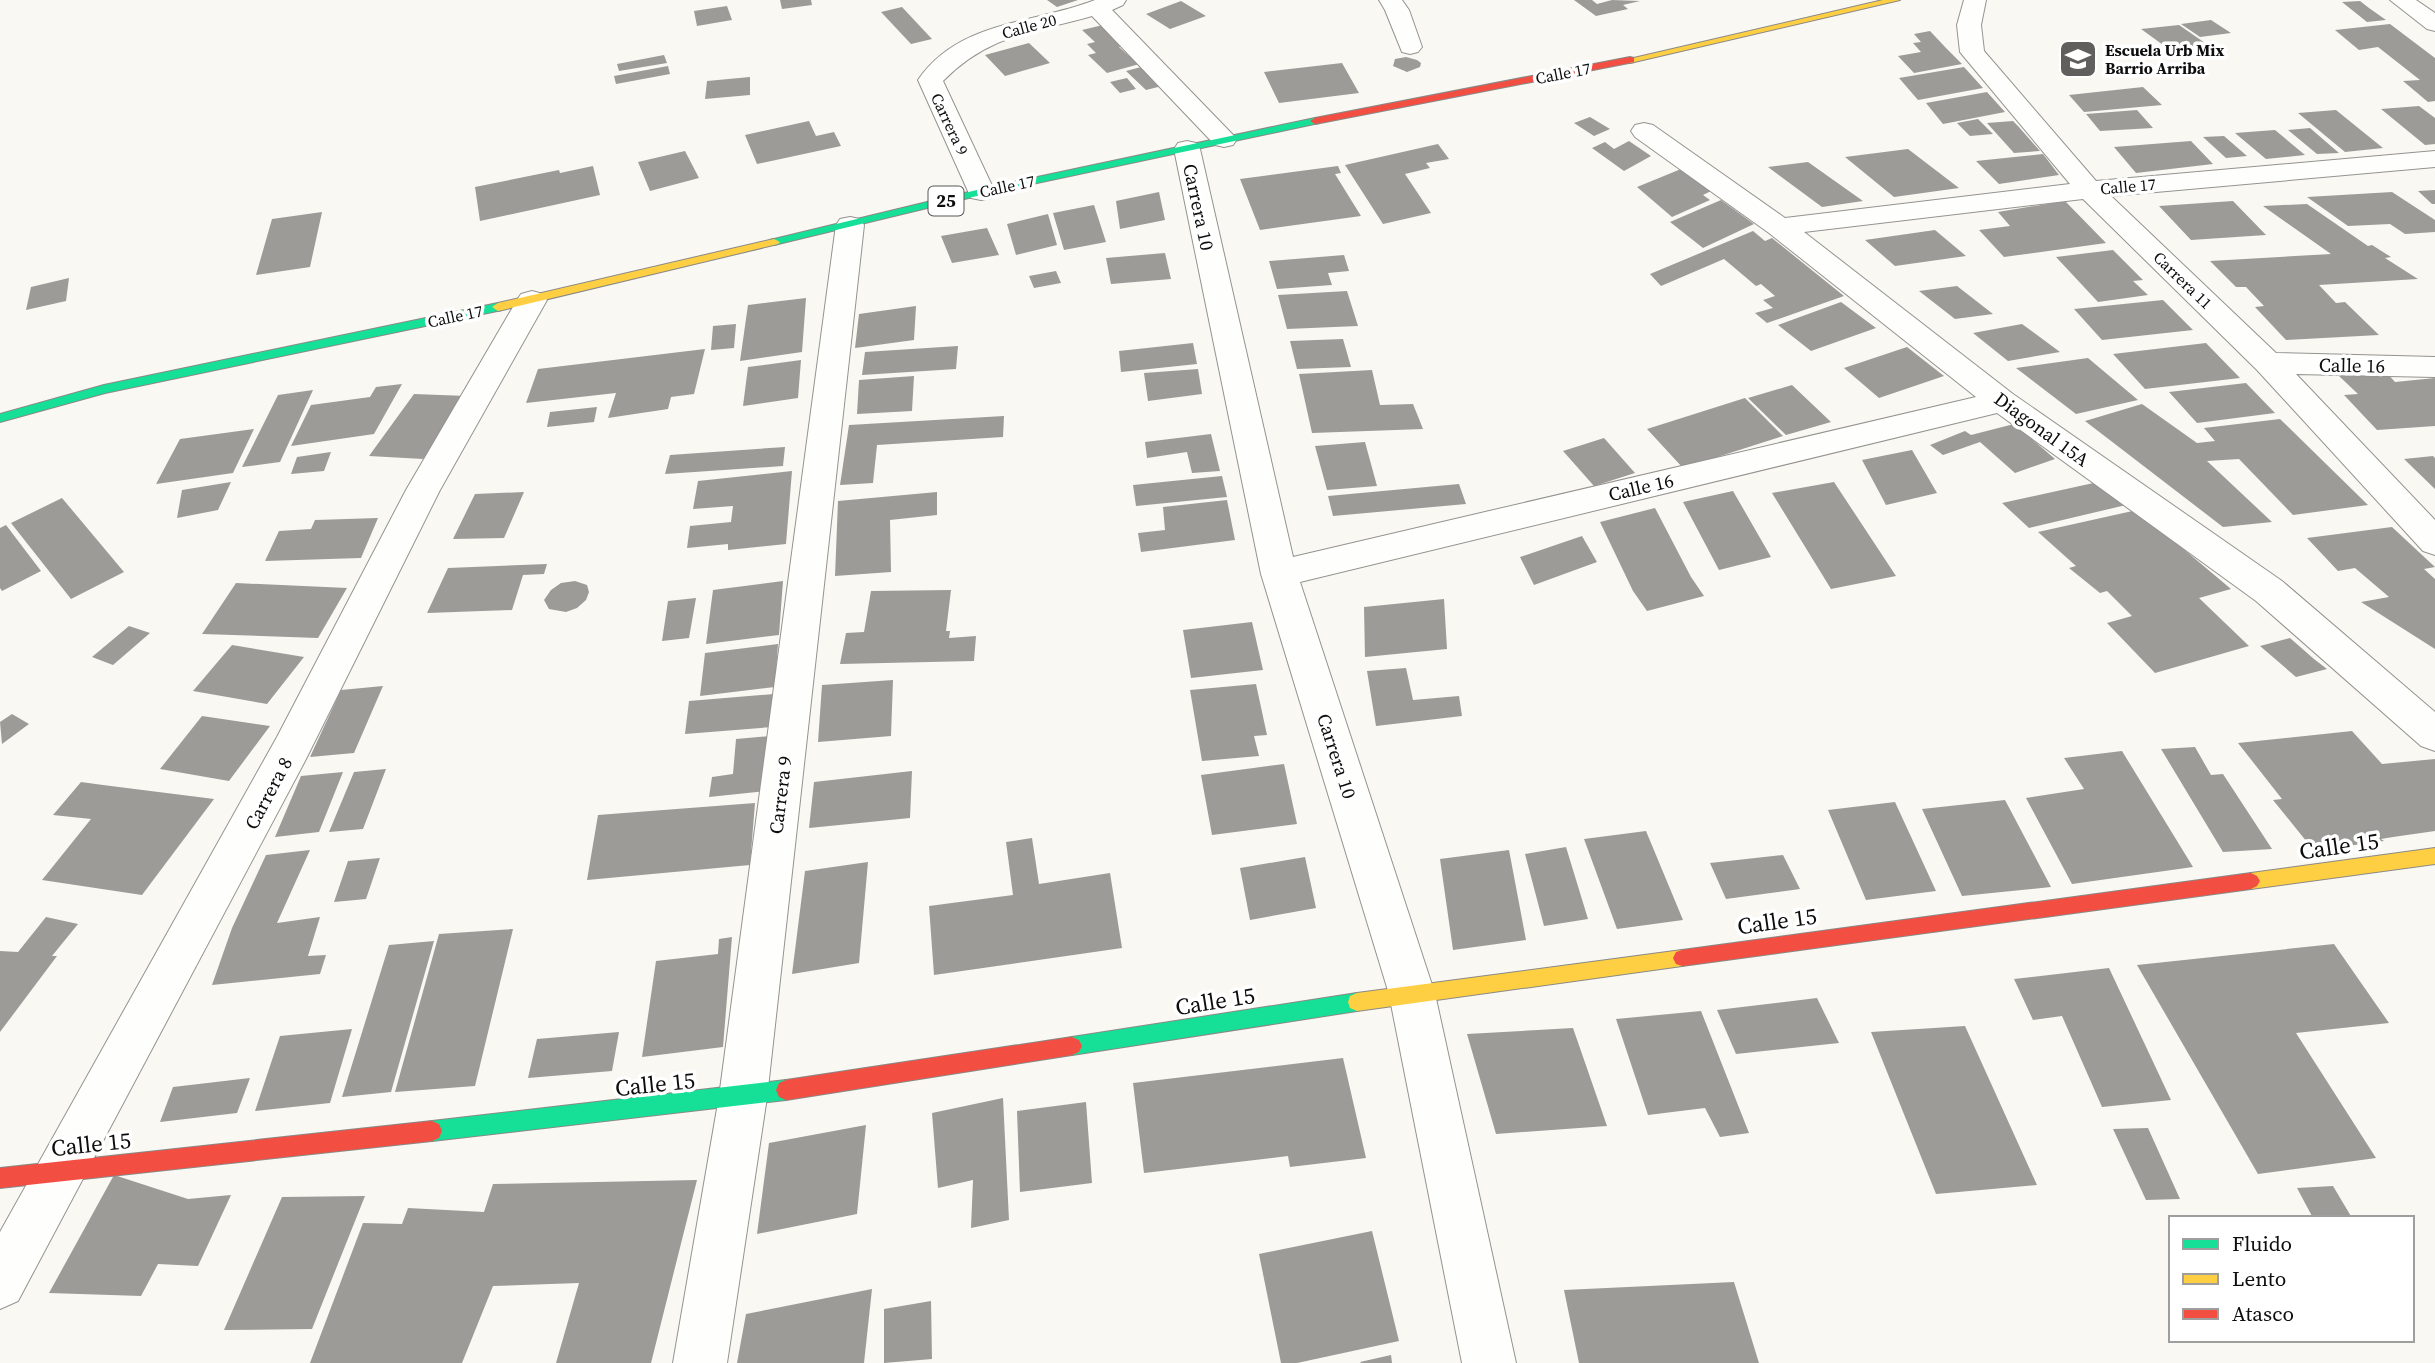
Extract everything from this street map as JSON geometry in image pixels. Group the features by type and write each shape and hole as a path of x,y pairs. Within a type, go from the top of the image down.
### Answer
{"main road":[{"name":"Calle 17","path":"0,418 104,389 532,300 981,192 1224,139 1633,60 1895,0"},
{"name":"Calle 15","path":"0,1178 743,1097 1412,994 2435,856"}],"street":[{"path":"1390,0 1397,10 1410,47"},
{"name":"Carrera 11","path":"1975,0 1969,25 1972,52 2089,190 2268,363 2435,541"},
{"path":"2401,0 2435,24"},
{"path":"1106,4 1224,139"},
{"name":"Calle 20","path":"983,38 1106,4"},
{"name":"Carrera 9","path":"981,192 930,80 941,68 983,38"},
{"name":"Diagonal 15A","path":"1644,131 1779,227 2002,401 2269,591 2435,734"},
{"name":"Carrera 10","path":"1187,149 1279,573 1412,994 1489,1363"},
{"name":"Calle 17","path":"1779,227 2089,190 2435,159"},
{"name":"Carrera 9","path":"700,1363 743,1097 850,225"},
{"name":"Carrera 8","path":"0,1283 64,1170 291,749 423,490 532,300"},
{"name":"Calle 16","path":"2268,363 2435,367"},
{"name":"Calle 16","path":"1279,573 2002,401"}],"building":[{"path":"780,0 811,0 812,5 782,9"},
{"path":"1047,0 1078,0 1057,7"},
{"path":"1574,0 1592,0 1597,4 1612,0 1640,1 1623,5 1628,9 1596,16"},
{"path":"1181,1 1206,16 1170,29 1146,14"},
{"path":"2360,1 2386,20 2367,22 2342,2"},
{"path":"727,6 732,20 697,26 694,11"},
{"path":"902,7 932,39 911,44 881,12"},
{"path":"2211,20 2231,33 2200,37 2181,24"},
{"path":"2390,24 2435,58 2435,101 2428,102 2403,81 2420,80 2378,47 2359,50 2335,30"},
{"path":"1103,25 1124,45 1119,47 1143,63 1107,73 1088,55 1096,53 1087,44 1095,42 1082,30"},
{"path":"2179,25 2208,45 2170,50 2141,29"},
{"path":"1930,31 1962,64 1914,73 1898,56 1921,52 1913,43 1921,42 1914,34"},
{"path":"1029,43 1050,63 1005,76 985,55"},
{"path":"664,55 667,63 619,71 617,64"},
{"path":"1406,57 1417,60 1421,63 1420,67 1407,72 1393,66 1395,59"},
{"path":"1342,63 1359,93 1279,103 1264,72"},
{"path":"668,66 670,74 616,84 614,76"},
{"path":"1145,66 1166,85 1146,90 1126,71"},
{"path":"1964,67 1983,88 1918,100 1899,78"},
{"path":"750,77 750,95 705,99 707,81"},
{"path":"1127,78 1136,89 1120,93 1110,82"},
{"path":"2143,87 2162,105 2084,112 2069,95"},
{"path":"1987,92 2005,112 1943,124 1926,103"},
{"path":"2419,106 2435,118 2435,144 2425,145 2381,109"},
{"path":"2137,110 2153,128 2100,131 2086,114"},
{"path":"2336,110 2383,148 2345,152 2298,113"},
{"path":"1590,117 1610,129 1594,136 1574,123"},
{"path":"1978,119 1993,134 1970,136 1957,123"},
{"path":"809,121 816,136 834,132 841,146 757,164 745,135"},
{"path":"2013,121 2040,151 2014,153 1987,123"},
{"path":"2310,128 2339,153 2317,154 2288,130"},
{"path":"2275,130 2305,155 2266,159 2235,133"},
{"path":"2224,136 2247,156 2226,158 2203,137"},
{"path":"1629,141 1651,156 1624,171 1592,148 1605,142 1614,149"},
{"path":"2191,141 2213,164 2136,173 2114,147"},
{"path":"1438,144 1449,159 1426,163 1430,168 1405,174 1431,213 1383,224 1345,165"},
{"path":"1908,149 1959,188 1894,197 1845,157"},
{"path":"685,151 699,178 650,191 638,162"},
{"path":"2043,154 2059,175 1999,184 1976,161"},
{"path":"1808,162 1863,201 1822,207 1768,167"},
{"path":"593,166 600,195 480,221 475,187"},
{"path":"1338,166 1341,173 1335,174 1361,216 1260,230 1240,179"},
{"path":"1681,169 1711,191 1703,195 1710,200 1672,217 1637,187"},
{"path":"2435,190 2435,204 2418,191"},
{"path":"1159,192 1165,220 1120,229 1116,201"},
{"path":"2392,192 2435,220 2435,232 2405,234 2390,224 2348,226 2307,197"},
{"path":"1721,200 1754,224 1703,248 1670,222"},
{"path":"2065,201 2106,243 2004,257 1979,230 2010,226 1998,212"},
{"path":"2233,201 2266,235 2191,240 2159,206"},
{"path":"2307,204 2368,246 2372,245 2391,257 2385,258 2418,279 2319,285 2336,303 2345,302 2379,335 2286,340 2255,307 2264,306 2246,287 2236,287 2210,261 2331,254 2263,206"},
{"path":"1094,205 1106,242 1064,250 1053,213"},
{"path":"322,212 310,267 256,275 272,219"},
{"path":"1048,214 1057,245 1016,255 1007,224"},
{"path":"987,228 999,255 952,263 941,236"},
{"path":"1935,230 1966,256 1895,266 1865,240"},
{"path":"1753,231 1765,241 1772,238 1844,296 1767,323 1755,313 1773,308 1763,300 1775,296 1761,284 1756,286 1724,259 1661,286 1650,274"},
{"path":"2113,250 2143,280 2133,281 2148,295 2098,302 2056,257"},
{"path":"1165,253 1171,279 1111,284 1106,258"},
{"path":"1344,255 1349,271 1328,273 1332,285 1277,289 1269,261"},
{"path":"1056,271 1061,283 1034,288 1029,276"},
{"path":"69,278 66,301 26,310 31,287"},
{"path":"1957,286 1993,314 1955,319 1919,291"},
{"path":"1347,291 1358,326 1287,329 1278,295"},
{"path":"806,298 802,352 740,361 748,305"},
{"path":"2163,300 2193,330 2102,340 2074,309"},
{"path":"1841,302 1876,328 1811,351 1778,325"},
{"path":"916,306 914,340 855,348 859,314"},
{"path":"736,324 734,348 711,350 713,326"},
{"path":"2022,324 2060,352 2008,361 1973,333"},
{"path":"1343,339 1351,367 1297,369 1290,341"},
{"path":"1193,343 1197,364 1121,372 1119,351"},
{"path":"2206,343 2240,378 2145,389 2113,354"},
{"path":"958,346 956,369 862,375 865,352"},
{"path":"1907,347 1944,376 1879,398 1844,368"},
{"path":"705,349 694,394 671,397 668,409 608,418 616,393 526,403 538,369"},
{"path":"2088,358 2138,400 2076,414 2016,368"},
{"path":"801,360 798,398 743,406 748,367"},
{"path":"1198,369 1202,394 1148,401 1144,373"},
{"path":"1372,370 1380,405 1413,404 1423,429 1312,433 1299,374"},
{"path":"2386,372 2395,382 2435,378 2435,426 2377,430 2344,395 2358,394 2339,376"},
{"path":"914,376 912,411 857,414 859,380"},
{"path":"2246,383 2275,413 2197,423 2169,392"},
{"path":"402,384 374,434 291,446 311,405 370,397 376,387"},
{"path":"1792,385 1831,422 1786,435 1748,398"},
{"path":"313,390 280,462 242,467 278,395"},
{"path":"414,394 467,396 423,459 369,456"},
{"path":"1745,398 1783,436 1683,468 1647,429"},
{"path":"2142,404 2197,443 2215,441 2204,428 2280,419 2368,505 2293,515 2239,459 2207,461 2272,522 2223,527 2085,421"},
{"path":"597,407 594,422 547,427 550,412"},
{"path":"1004,416 1003,437 877,445 873,483 840,485 849,425"},
{"path":"2014,424 2055,459 2015,473 1980,442 1943,455 1930,445 1965,431 1971,435"},
{"path":"254,429 233,473 156,484 180,439"},
{"path":"1211,434 1220,471 1192,473 1187,452 1147,458 1145,442"},
{"path":"1604,438 1635,473 1594,486 1563,451"},
{"path":"1365,442 1377,486 1327,490 1315,446"},
{"path":"785,447 783,466 665,474 670,455"},
{"path":"1912,450 1937,493 1886,505 1862,460"},
{"path":"331,452 324,471 291,474 297,457"},
{"path":"2435,458 2435,489 2404,459"},
{"path":"792,471 786,544 728,550 728,544 687,548 690,526 731,522 733,506 693,509 698,481"},
{"path":"1222,476 1227,497 1136,506 1133,485"},
{"path":"231,482 218,510 177,518 182,490"},
{"path":"1834,482 1896,576 1831,589 1772,493"},
{"path":"2098,482 2126,505 2029,528 2002,503"},
{"path":"1459,484 1466,504 1333,516 1328,496"},
{"path":"1733,491 1771,557 1719,570 1683,502"},
{"path":"524,492 504,538 453,539 475,494"},
{"path":"937,492 937,515 890,520 891,572 835,576 838,501"},
{"path":"62,498 124,572 71,599 11,523"},
{"path":"1227,500 1235,540 1141,552 1138,533 1165,530 1163,507"},
{"path":"1655,508 1691,577 1704,596 1647,611 1633,591 1600,522"},
{"path":"2137,510 2231,589 2199,598 2249,646 2155,673 2107,623 2132,616 2107,591 2100,593 2069,568 2076,566 2038,532"},
{"path":"378,518 361,558 265,561 279,531 311,529 315,520"},
{"path":"6,525 41,571 2,591 0,528"},
{"path":"2392,527 2435,567 2424,569 2435,579 2435,649 2361,602 2389,597 2355,568 2338,571 2307,538"},
{"path":"1582,536 1597,562 1534,585 1520,557"},
{"path":"547,564 544,574 523,575 512,610 427,613 448,568"},
{"path":"575,581 587,585 589,592 586,600 577,608 566,612 549,609 544,600 551,590 561,583"},
{"path":"783,581 779,635 706,644 713,590"},
{"path":"236,583 347,588 318,638 202,634"},
{"path":"951,590 946,631 950,631 949,638 976,636 974,661 840,664 846,633 864,632 871,591"},
{"path":"696,598 689,638 662,641 668,601"},
{"path":"1444,599 1447,649 1365,657 1364,607"},
{"path":"1252,622 1263,670 1191,678 1183,630"},
{"path":"129,626 150,633 113,665 92,657"},
{"path":"2290,638 2327,669 2296,677 2260,646"},
{"path":"778,644 775,687 700,696 705,653"},
{"path":"232,645 304,657 267,704 193,691"},
{"path":"1406,668 1413,700 1459,696 1462,716 1376,726 1367,671"},
{"path":"893,680 891,736 818,742 822,685"},
{"path":"1256,684 1267,735 1254,736 1259,756 1202,761 1190,690"},
{"path":"383,686 354,753 310,757 341,690"},
{"path":"774,694 772,727 685,734 689,701"},
{"path":"12,714 29,724 2,744 0,722"},
{"path":"202,716 270,726 229,781 160,769"},
{"path":"2352,731 2382,764 2435,759 2435,831 2315,852 2273,800 2282,799 2238,743"},
{"path":"771,736 767,791 709,797 712,777 733,774 736,739"},
{"path":"2195,747 2211,775 2223,774 2272,849 2223,852 2161,749"},
{"path":"2122,751 2193,867 2072,884 2026,798 2084,789 2064,758"},
{"path":"1284,764 1297,824 1212,835 1201,775"},
{"path":"386,769 363,829 329,832 354,772"},
{"path":"912,771 910,818 809,828 814,782"},
{"path":"343,772 319,832 275,837 301,776"},
{"path":"81,782 214,799 142,895 42,880 91,819 53,815"},
{"path":"2005,800 2051,887 1962,896 1922,809"},
{"path":"1895,802 1936,891 1866,900 1828,810"},
{"path":"755,803 750,865 587,880 598,815"},
{"path":"1646,831 1683,920 1617,929 1584,839"},
{"path":"1032,838 1039,884 1110,873 1122,948 934,975 929,906 1013,895 1006,842"},
{"path":"1566,847 1588,919 1544,926 1525,854"},
{"path":"310,850 277,923 320,917 308,956 326,955 320,974 212,985 232,928 266,855"},
{"path":"1509,850 1526,940 1453,950 1440,859"},
{"path":"1783,855 1800,889 1726,899 1710,863"},
{"path":"1305,857 1316,908 1250,920 1240,868"},
{"path":"380,858 366,899 334,902 348,861"},
{"path":"868,862 859,963 792,974 805,871"},
{"path":"46,917 78,924 52,956 57,956 0,1032 0,951 18,952"},
{"path":"513,929 475,1086 395,1092 439,934"},
{"path":"732,937 723,1047 642,1057 656,961 718,954 719,939"},
{"path":"434,941 391,1092 342,1097 389,945"},
{"path":"2334,944 2389,1023 2296,1033 2376,1158 2258,1174 2137,965"},
{"path":"2109,968 2171,1100 2102,1107 2062,1016 2033,1020 2014,979"},
{"path":"1817,998 1839,1043 1736,1054 1717,1010"},
{"path":"1701,1011 1749,1133 1720,1137 1705,1108 1648,1115 1616,1019"},
{"path":"1965,1026 2037,1185 1936,1194 1871,1032"},
{"path":"1573,1028 1607,1126 1496,1134 1467,1034"},
{"path":"352,1029 330,1103 255,1111 280,1036"},
{"path":"619,1032 612,1071 528,1078 537,1039"},
{"path":"1343,1058 1366,1158 1290,1167 1288,1156 1144,1173 1133,1083"},
{"path":"250,1078 237,1113 160,1122 173,1087"},
{"path":"1003,1098 1009,1220 971,1228 973,1180 938,1188 932,1113"},
{"path":"1086,1102 1092,1183 1020,1192 1017,1111"},
{"path":"866,1125 857,1214 757,1234 769,1143"},
{"path":"2148,1128 2180,1199 2146,1200 2113,1129"},
{"path":"114,1175 188,1199 231,1195 198,1266 158,1264 141,1296 49,1293"},
{"path":"697,1180 651,1363 556,1363 579,1283 493,1286 462,1363 310,1363 363,1223 402,1224 408,1208 484,1212 493,1184"},
{"path":"2333,1186 2351,1216 2312,1216 2297,1188"},
{"path":"365,1196 312,1329 224,1330 282,1197"},
{"path":"1372,1231 1399,1341 1297,1363 1281,1363 1259,1254"},
{"path":"1734,1282 1759,1363 1579,1363 1564,1290"},
{"path":"872,1289 864,1363 737,1363 746,1314"},
{"path":"931,1301 932,1359 884,1363 884,1309"},
{"path":"1391,1355 1392,1363 1360,1362"}],"traffic: fast":[{"path":"774,242 981,192 1315,121"},
{"path":"0,418 104,389 498,307"},
{"path":"1072,1046 1357,1002"},
{"path":"432,1131 786,1090"}],"traffic: slow":[{"path":"1630,60 1895,0"},
{"path":"498,307 774,242"},
{"path":"2251,881 2435,856"},
{"path":"1357,1002 1682,958"}],"traffic: jam":[{"path":"1315,121 1630,60"},
{"path":"1682,958 2251,881"},
{"path":"786,1090 1072,1046"},
{"path":"0,1178 432,1131"}],"place":[{"name":"Escuela Urb Mix Barrio Arriba","path":"2078,59"}]}
